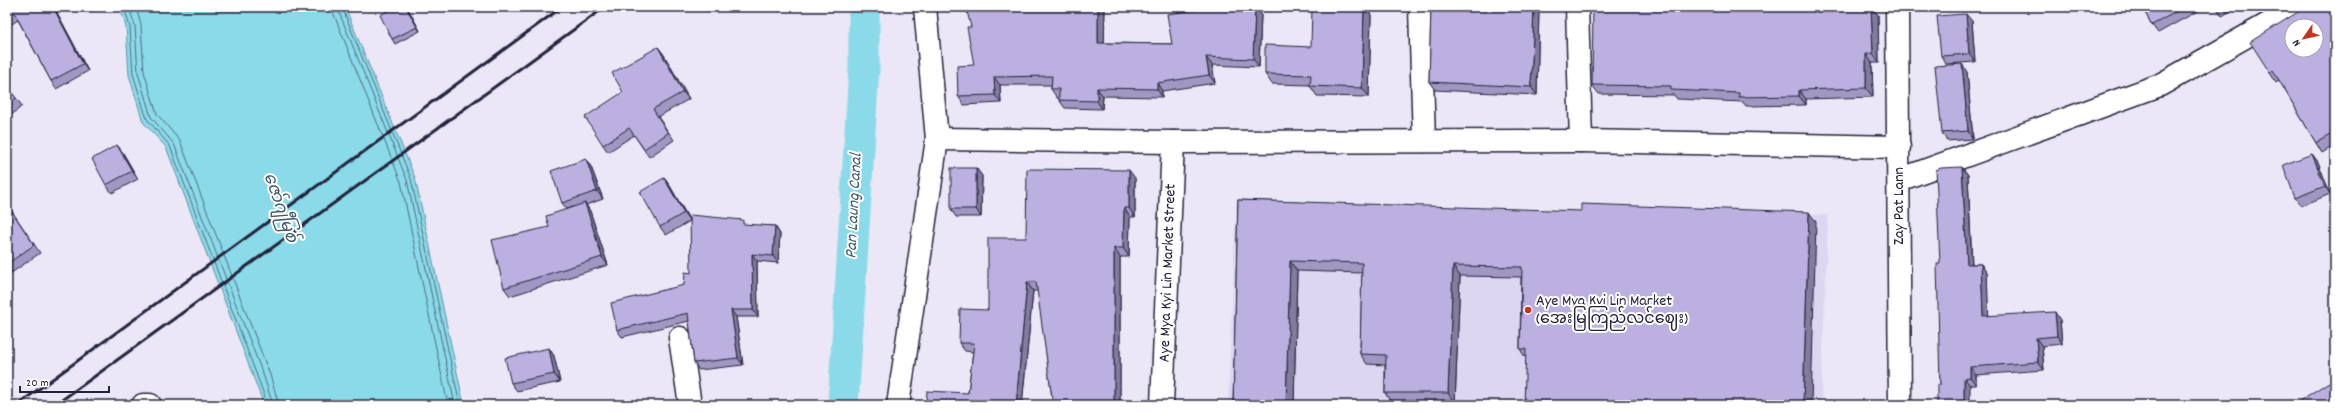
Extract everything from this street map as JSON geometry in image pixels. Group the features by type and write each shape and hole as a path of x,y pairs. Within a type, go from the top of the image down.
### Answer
{"street":[{"path":"898,405 937,139 925,7"},
{"path":"1420,7 1424,141"},
{"path":"1577,7 1581,141"},
{"name":"Zay Pat Lann","path":"1897,7 1900,405"},
{"path":"1899,180 2160,85 2298,7"},
{"path":"937,139 1173,142 1581,141 1899,146"},
{"name":"Aye Mya Kyi Lin Market Street","path":"1162,405 1173,142"},
{"path":"680,338 690,405"},
{"path":"143,405 150,405"}],"shaded area":[{"name":"Aye Mya Kyi Lin Market (အေးမြကြည်လင်ဈေး)","path":"1236,205 1828,215 1821,405 1228,405"}],"water":[{"name":"ဇော်ဂျီမြစ်","path":"120,7 345,7 415,178 464,405 264,405 166,147 143,122 129,75 126,27"}],"building":[{"path":"7,7 53,7 83,64 51,81 14,12 7,17"},
{"path":"395,7 406,7 417,27 392,39 380,15"},
{"path":"966,7 1098,7 1098,43 1172,44 1167,14 1218,7 1255,7 1253,59 1206,57 1209,75 1157,83 1157,89 1097,88 1097,101 1059,100 1059,89 1051,89 1052,76 994,77 995,95 958,96 957,66 974,65 967,27 971,27"},
{"path":"1312,7 1364,7 1362,88 1310,86 1311,75 1265,74 1265,45 1311,47"},
{"path":"1431,7 1534,7 1531,87 1429,82"},
{"path":"1593,7 1871,7 1873,54 1866,54 1866,88 1799,90 1799,96 1739,97 1739,93 1671,90 1671,86 1592,85"},
{"path":"2142,7 2185,7 2152,25"},
{"path":"2306,7 2335,7 2335,132 2316,143 2273,70 2270,73 2250,42 2284,21 2284,58 2324,58 2324,18 2288,18"},
{"path":"1966,14 1969,54 1941,56 1937,16"},
{"path":"658,47 683,92 653,109 668,133 644,149 629,128 603,145 585,117 623,92 612,73"},
{"path":"1962,64 1968,131 1942,133 1935,66"},
{"path":"7,87 16,98 7,106"},
{"path":"117,145 132,171 106,185 92,159"},
{"path":"2312,154 2325,186 2295,198 2283,165"},
{"path":"586,159 597,191 562,203 551,171"},
{"path":"1962,167 1967,264 1981,264 1983,316 2055,312 2057,336 2036,338 2038,362 1970,367 1970,377 1964,378 1964,405 1937,405 1937,385 1940,385 1937,264 1940,264 1936,170 1941,168"},
{"path":"951,168 976,168 976,209 951,209"},
{"path":"1027,169 1129,170 1129,208 1124,208 1123,248 1114,248 1114,405 1053,405 1036,282 1027,282 1016,405 926,405 927,391 968,393 974,343 959,343 960,309 988,310 988,238 1026,238"},
{"path":"664,178 684,213 660,227 640,192"},
{"name":"Aye Mya Kyi Lin Market (အေးမြကြည်လင်ဈေး)","path":"1238,200 1581,211 1581,204 1809,212 1803,405 1524,405 1526,349 1520,349 1522,267 1453,266 1448,393 1385,393 1386,355 1360,354 1362,263 1290,261 1286,405 1233,405"},
{"path":"585,203 602,257 504,288 492,240 549,227 546,216"},
{"path":"7,204 34,245 7,264"},
{"path":"690,215 743,220 743,224 775,226 773,256 752,254 753,310 731,310 738,358 694,363 688,313 617,330 611,303 684,285 685,272 691,273"},
{"path":"549,348 554,374 511,383 505,358"},
{"path":"2329,382 2335,392 2335,405 2293,405"}],"waterway":[{"name":"Pan Laung Canal","path":"843,405 864,68 864,7"}],"railway":[{"path":"17,405 562,7"},
{"path":"55,405 605,7"}],"place":[{"name":"Aye Mya Kyi Lin Market (အေးမြကြည်လင်ဈေး)","path":"1528,310"}]}
